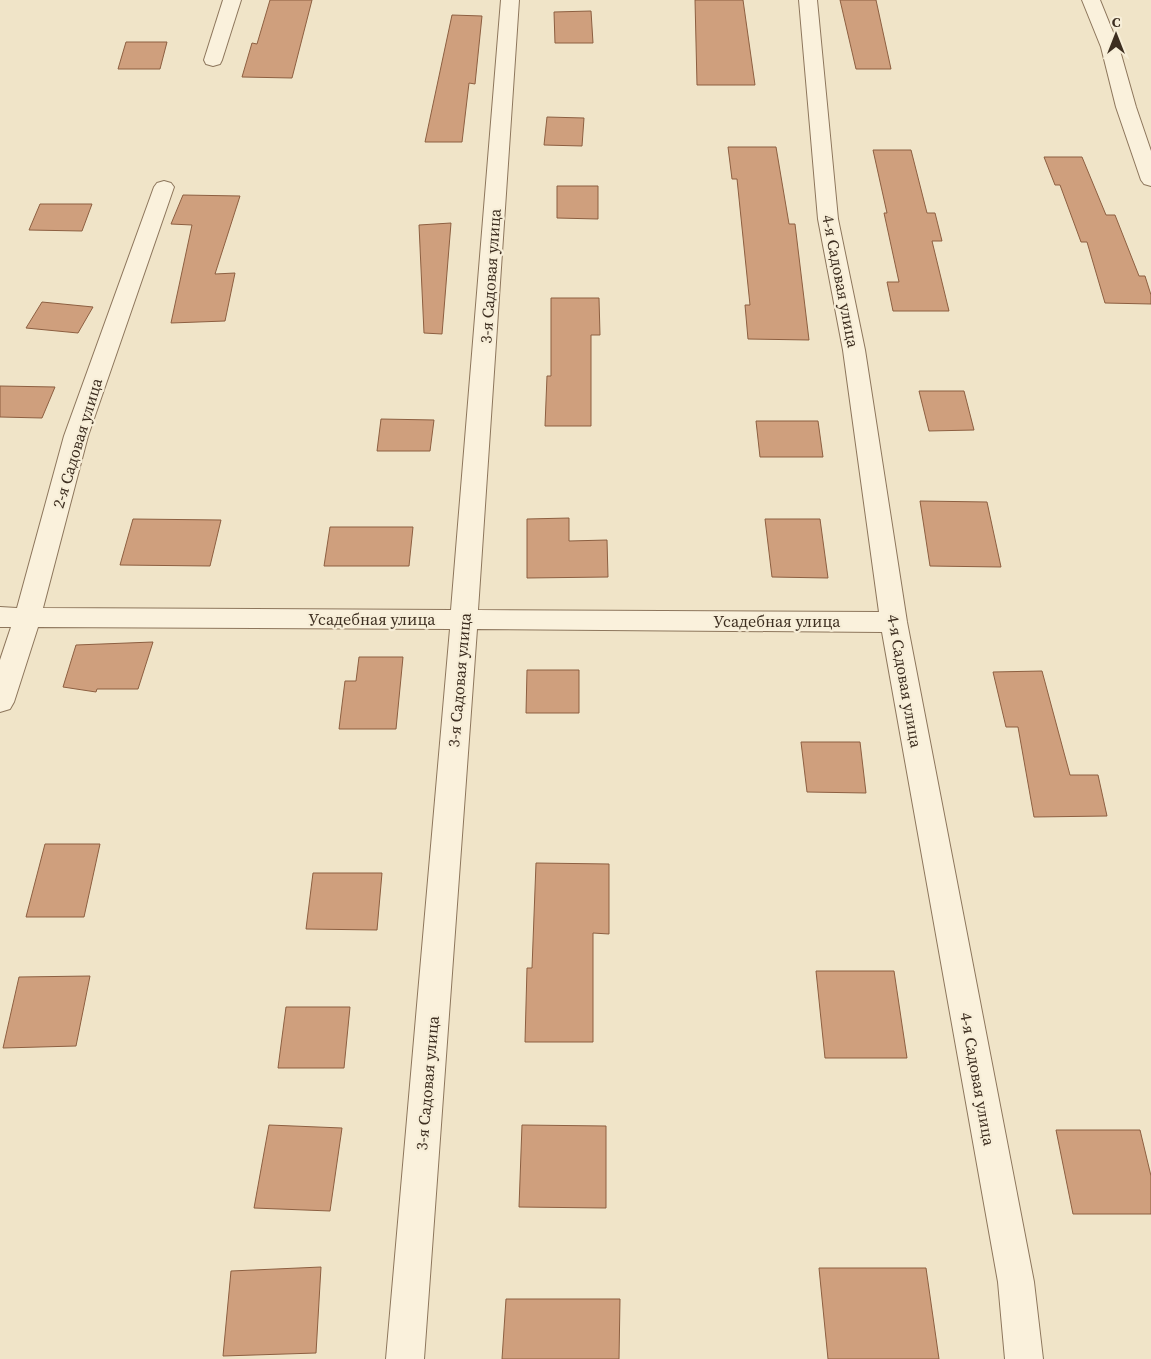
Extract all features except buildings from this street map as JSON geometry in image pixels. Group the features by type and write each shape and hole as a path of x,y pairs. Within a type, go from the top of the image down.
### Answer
{"street":[{"path":"213,60 232,0"},
{"name":"3-я Садовая улица","path":"405,1359 464,619 510,0"},
{"name":"4-я Садовая улица","path":"808,0 828,219 854,350 894,622 1016,1282 1024,1359"},
{"path":"1091,0 1110,47 1126,107 1151,180"},
{"name":"2-я Садовая улица","path":"0,702 27,618 76,436 164,187"},
{"name":"Усадебная улица","path":"0,618 894,622"}]}
